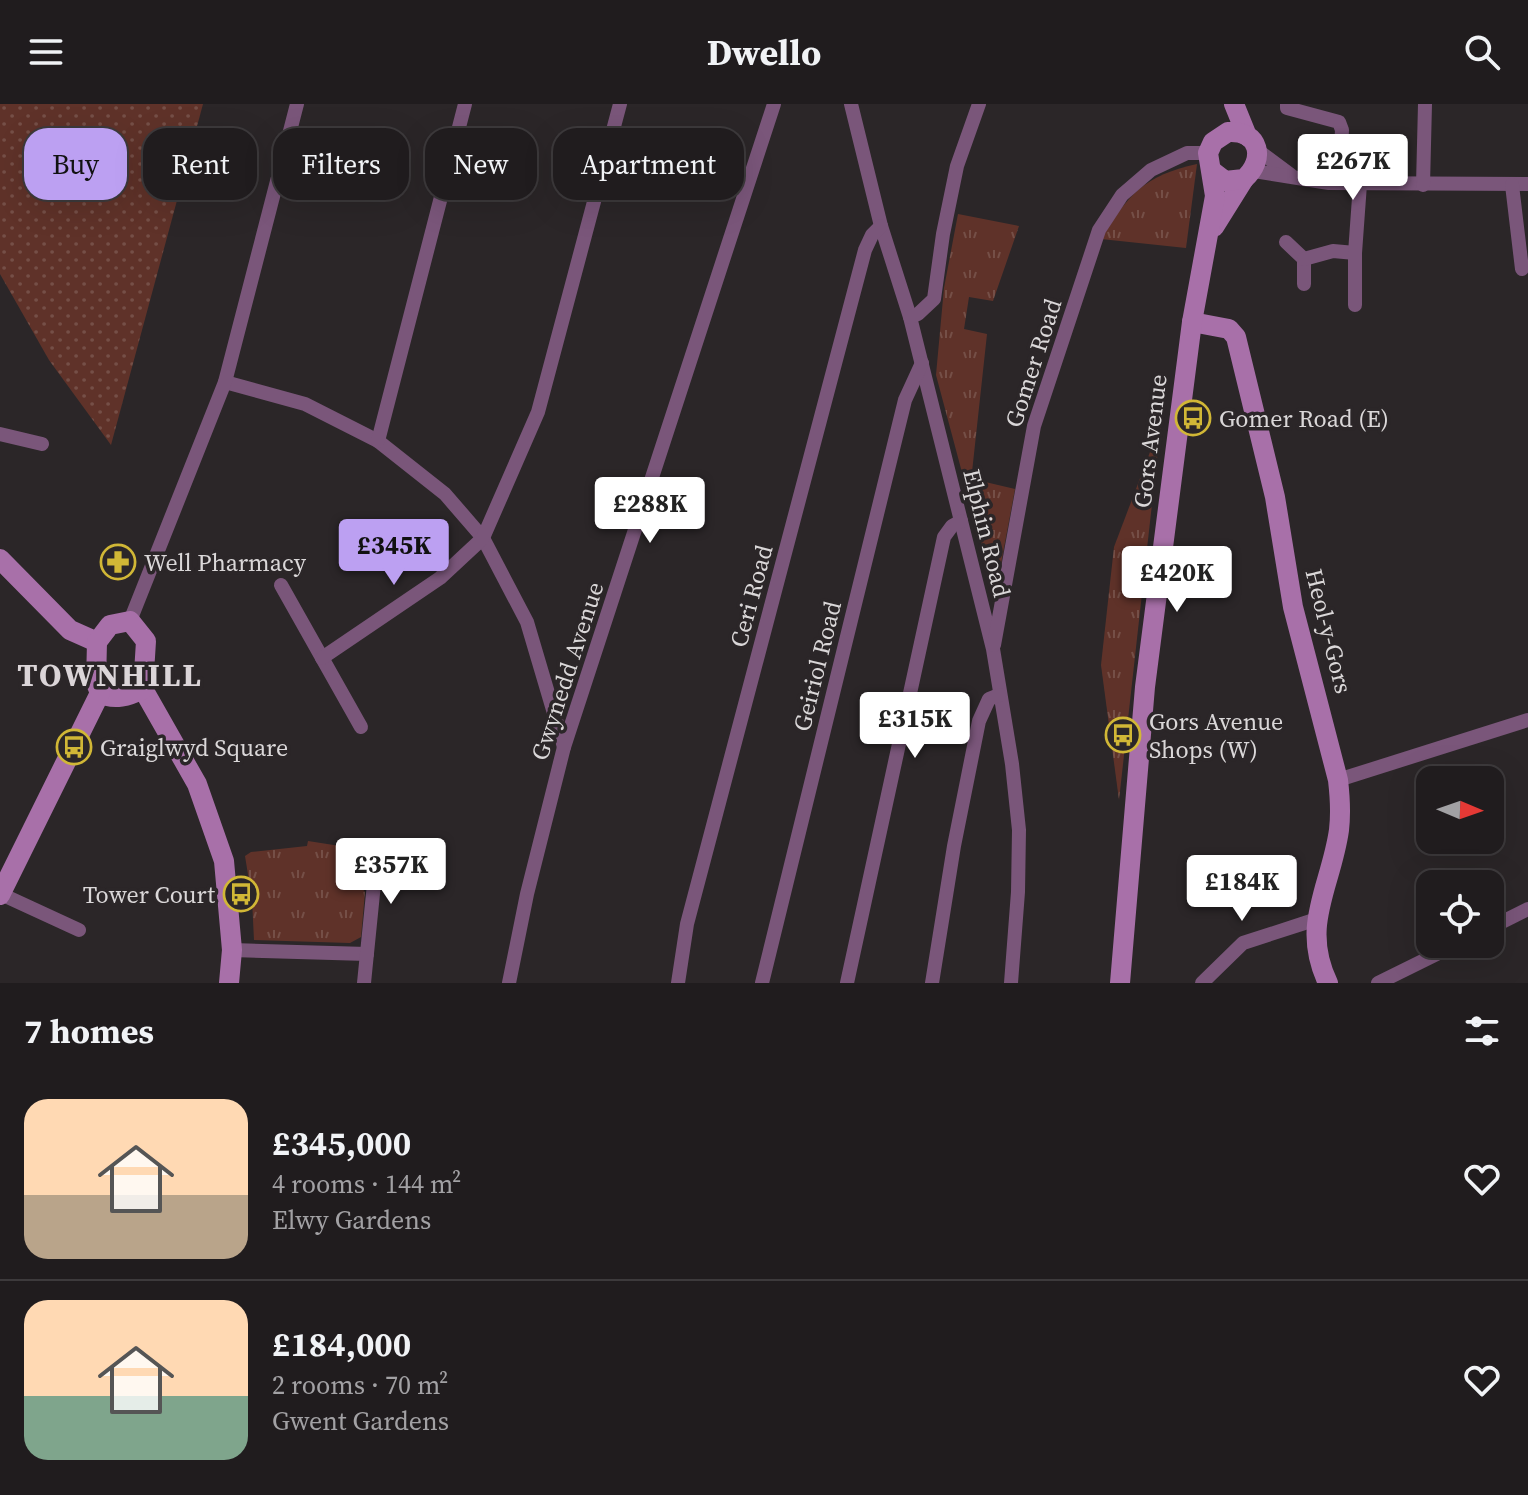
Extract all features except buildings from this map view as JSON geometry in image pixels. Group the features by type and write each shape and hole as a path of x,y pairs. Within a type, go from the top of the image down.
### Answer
{"street":[{"path":"130,621 225,382 297,104"},
{"path":"378,441 465,104"},
{"path":"322,658 440,578 483,538 538,412 620,104"},
{"name":"Gwynedd Avenue","path":"509,983 564,747 774,104"},
{"name":"Elphin Road","path":"851,104 881,226 922,363 993,649 1012,764 1019,830 1011,983"},
{"path":"910,317 934,299 957,166 979,104"},
{"path":"1220,135 1222,104"},
{"path":"1234,104 1258,157 1249,175"},
{"path":"1287,104 1287,108 1296,112 1339,122 1342,130 1339,183"},
{"path":"1423,185 1425,104"},
{"path":"1291,175 1252,142 1235,132 1220,135 1213,142 1210,162 1225,181 1236,182 1249,175 1291,175 1316,182 1360,184 1528,184"},
{"name":"Gomer Road","path":"993,649 1034,426 1099,230 1122,195 1151,170 1187,153 1210,162"},
{"name":"Gors Avenue","path":"1120,983 1145,687 1192,322 1215,196 1210,162"},
{"name":"Gors Avenue","path":"1205,241 1249,175"},
{"path":"1355,305 1360,184"},
{"path":"1512,185 1522,269"},
{"name":"Ceri Road","path":"678,983 687,924 829,383 865,250 872,235 881,226"},
{"path":"1286,242 1304,259 1304,284"},
{"path":"1304,259 1333,251 1355,253"},
{"name":"Heol-y-Gors","path":"1192,322 1229,329 1236,337 1275,497 1293,607 1338,780 1341,808 1339,833 1315,937 1318,959 1328,983"},
{"name":"Geiriol Road","path":"762,983 905,400 922,363"},
{"path":"225,382 305,404 378,441 445,494 483,538 527,622 564,747"},
{"path":"0,434 42,444"},
{"path":"847,983 944,537 952,526 961,521"},
{"path":"0,559 70,630 97,642"},
{"path":"281,585 361,727"},
{"path":"130,621 110,625 97,642 96,683 100,693 107,697 128,696 143,689"},
{"path":"130,621 146,641 143,689 197,784 224,861 232,950 229,983"},
{"path":"79,930 0,894 100,693"},
{"path":"932,983 954,846 979,721 989,699 999,695"},
{"path":"1338,780 1528,720"},
{"path":"364,983 372,864"},
{"path":"1504,921 1528,909"},
{"path":"1202,983 1243,943 1317,919"},
{"path":"232,950 367,954"},
{"path":"1378,983 1429,958"}],"green space":[{"path":"0,104 203,104 197,128 143,128 143,200 177,200 111,445 49,360 0,274"},
{"path":"1197,164 1186,248 1101,239 1120,210 1140,189 1164,174"},
{"path":"958,214 1019,226 993,301 969,297 964,329 987,334 972,472 982,473 981,481 1015,489 995,596 936,375 944,288"},
{"path":"1161,423 1119,800 1101,665 1114,547"},
{"path":"308,841 359,849 357,882 365,892 361,937 350,943 254,940 245,856 251,852 307,846"}],"place":[{"name":"Gomer Road (E)","path":"1193,418"},
{"name":"Well Pharmacy","path":"118,562"},
{"name":"Gors Avenue Shops (W)","path":"1123,735"},
{"name":"Graiglwyd Square","path":"74,747"},
{"name":"Tower Court","path":"241,894"}],"district":[{"name":"TOWNHILL","path":"110,675"}]}
